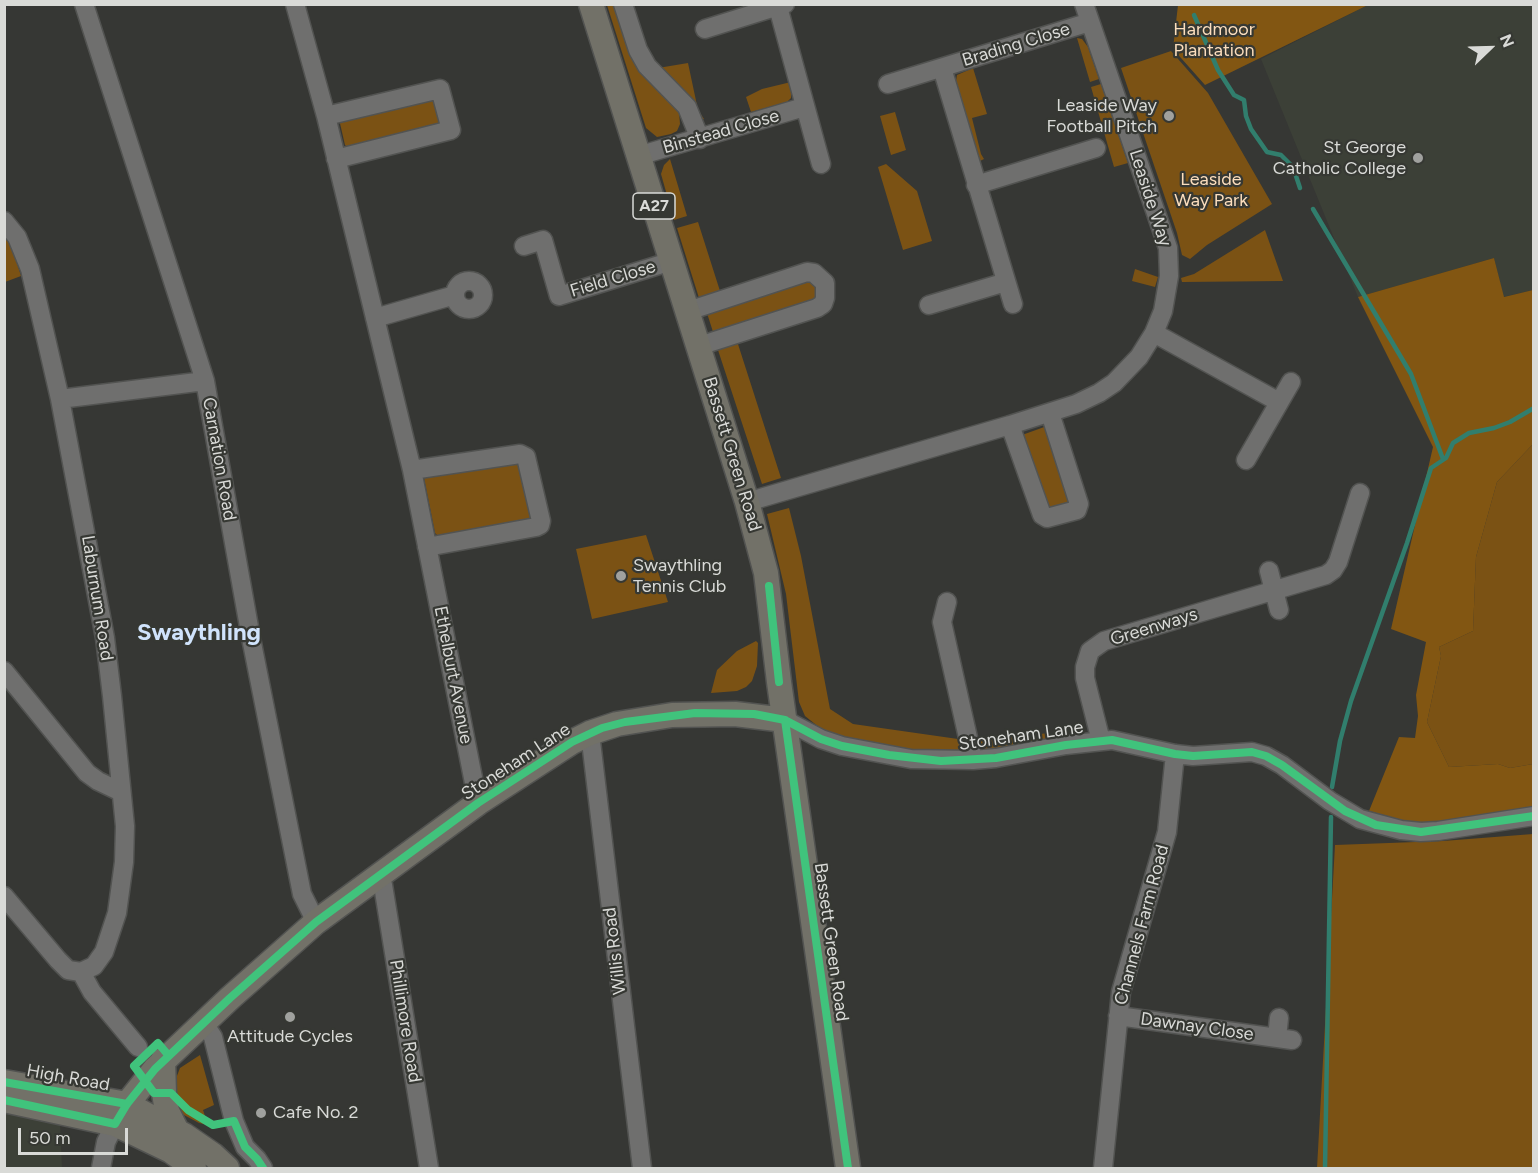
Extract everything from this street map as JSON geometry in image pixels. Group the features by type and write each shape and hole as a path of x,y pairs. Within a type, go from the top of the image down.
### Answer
{"main road":[{"name":"Bassett Green Road","path":"591,4 747,502 769,586 785,720 848,1168"},
{"name":"Stoneham Lane","path":"121,1114 145,1080 163,1060 316,922 478,803 560,750 591,733 625,722 695,713 754,714 785,720"},
{"path":"163,1060 167,1111 177,1131"},
{"name":"High Road","path":"4,1082 121,1114"},
{"name":"High Road","path":"4,1100 121,1114"},
{"path":"121,1114 177,1131 213,1155 227,1168"},
{"path":"121,1114 194,1168"}],"street":[{"name":"Carnation Road","path":"84,4 205,381 251,638 303,894 316,922"},
{"name":"Ethelburt Avenue","path":"295,4 326,116 412,470 478,803"},
{"path":"623,4 638,50 647,66 687,107 700,139"},
{"path":"705,29 782,6 804,107 821,164"},
{"name":"Brading Close","path":"888,84 942,68 1087,13"},
{"name":"Leaside Way","path":"747,502 1050,413 1099,393 1114,383 1139,357 1154,333 1163,310 1167,291 1168,248 1087,13"},
{"name":"Brading Close","path":"942,68 1013,304"},
{"path":"326,116 440,89 451,130 336,159"},
{"name":"Binstead Close","path":"638,156 804,107"},
{"path":"976,185 1096,148"},
{"name":"Laburnum Road","path":"4,221 24,249 60,399 105,638 125,826 124,862 117,913 99,960 94,966 81,972"},
{"name":"Field Close","path":"524,246 543,240 559,296 672,261"},
{"path":"688,311 807,272 814,273 825,283 825,298 823,304 817,308 699,346"},
{"path":"929,305 1006,282"},
{"path":"375,318 455,295"},
{"path":"1154,333 1279,402"},
{"path":"60,399 205,381"},
{"path":"1246,460 1291,382"},
{"path":"1010,426 1042,515 1047,518 1077,510 1079,504 1050,413"},
{"path":"412,470 520,454 526,457 541,521 536,527 427,547"},
{"name":"Greenways","path":"1101,741 1085,678 1084,667 1090,651 1098,644 1326,575 1338,562 1360,493"},
{"path":"1269,571 1279,610"},
{"path":"946,602 942,622 973,760"},
{"path":"4,671 87,773 121,792"},
{"name":"Stoneham Lane","path":"785,720 821,739 842,746 911,759 973,760 1101,741 1129,742 1175,754 1193,756 1252,752 1266,756 1282,765 1330,801 1360,819 1401,830 1438,831 1533,816"},
{"name":"Willis Road","path":"591,733 642,1168"},
{"name":"Channels Farm Road","path":"1103,1168 1121,992 1167,832 1175,754"},
{"name":"Phillimore Road","path":"379,875 383,885 429,1168"},
{"path":"4,896 68,970 81,972 92,992 138,1047"},
{"name":"Dawnay Close","path":"1118,1016 1284,1039 1279,1018"},
{"path":"204,1023 213,1037 234,1121 245,1147 263,1168"},
{"path":"101,1168 106,1142 121,1114"}],"shaded area":[{"name":"St George Catholic College","path":"1368,5 1533,5 1533,290 1503,297 1494,258 1358,297 1261,59"},
{"path":"4,1110 60,1121 62,1168 5,1168"}],"green space":[{"name":"Hardmoor Plantation","path":"1178,4 1368,5 1205,85 1173,49"},
{"path":"607,5 615,5 630,56 682,110 679,112 680,124 677,131 657,137 646,128"},
{"path":"1077,38 1082,39 1088,47 1099,79 1090,82"},
{"name":"Leaside Way Park","path":"1171,51 1208,93 1272,204 1207,245 1190,259 1182,255 1177,233 1121,68"},
{"path":"688,63 698,110 704,119 699,121 658,68"},
{"path":"973,68 987,114 972,118 984,159 980,161 956,81 957,75"},
{"path":"791,82 791,98 787,102 751,112 746,97 762,89"},
{"path":"1101,84 1128,163 1114,167 1091,87"},
{"path":"434,97 442,122 439,125 347,147 345,145 339,119"},
{"path":"895,112 906,150 891,155 880,116"},
{"path":"670,159 687,216 674,220 661,174 664,165"},
{"path":"886,164 917,191 932,241 903,250 878,167"},
{"path":"698,222 720,291 699,298 677,228"},
{"path":"1265,230 1283,281 1182,282 1181,278 1194,274"},
{"path":"4,235 12,247 21,276 5,282"},
{"path":"1494,258 1504,297 1533,290 1533,444 1497,482 1476,557 1473,631 1439,647 1441,656 1427,722 1449,767 1498,764 1510,768 1533,764 1533,809 1426,827 1369,811 1399,737 1415,738 1418,716 1416,695 1426,642 1391,629 1433,447 1358,297"},
{"path":"1135,269 1158,277 1155,287 1132,281"},
{"path":"806,279 815,283 819,296 817,300 714,335 706,310"},
{"path":"737,341 781,478 762,484 717,347"},
{"path":"1047,426 1072,503 1049,511 1022,435"},
{"path":"1533,444 1533,764 1510,768 1498,764 1449,767 1427,722 1441,656 1439,647 1473,631 1476,557 1497,482"},
{"path":"518,461 533,515 531,521 438,536 435,533 424,478 427,475"},
{"path":"789,508 801,556 830,709 853,724 965,740 968,757 850,741 820,728 805,716 799,702 786,594 767,514"},
{"name":"Swaythling Tennis Club","path":"646,535 668,602 592,619 576,549"},
{"path":"756,641 758,643 757,666 752,681 737,691 711,693 717,670 737,651"},
{"path":"1049,733 1052,744 979,753 976,741"},
{"path":"1533,834 1533,1168 1317,1168 1335,845 1443,841"},
{"path":"200,1055 214,1105 203,1110 208,1125 184,1115 179,1111 176,1103 175,1081 180,1068"}],"waterway":[{"path":"1194,15 1218,70 1234,95 1244,100 1246,116 1251,129 1267,152 1281,155 1293,167 1300,188"},
{"path":"1313,209 1411,374 1443,459"},
{"path":"1332,787 1340,741 1351,701 1431,468 1446,458 1453,443 1469,433 1510,422 1534,408"},
{"path":"1325,1168 1331,817"}],"cycle path":[{"path":"769,586 779,682"},
{"path":"4,1100 115,1124 127,1104 155,1069 230,998 316,922 478,803 572,742 602,728 625,722 695,713 754,714 785,720 821,739 842,746 889,755 941,761 996,758 1066,745 1112,740 1193,756 1252,752 1266,756 1282,765 1345,811 1376,825 1421,832 1534,816"},
{"path":"785,720 848,1168"},
{"path":"169,1056 158,1043 134,1066 154,1093 171,1093 188,1110 213,1125 234,1121 245,1147 263,1168"},
{"path":"4,1082 127,1104"}],"place":[{"name":"Leaside Way Football Pitch","path":"1169,116"},
{"name":"St George Catholic College","path":"1418,158"},
{"name":"Swaythling Tennis Club","path":"621,576"},
{"name":"Attitude Cycles","path":"290,1017"},
{"name":"Cafe No. 2","path":"261,1113"}],"district":[{"name":"Swaythling","path":"199,633"}]}
